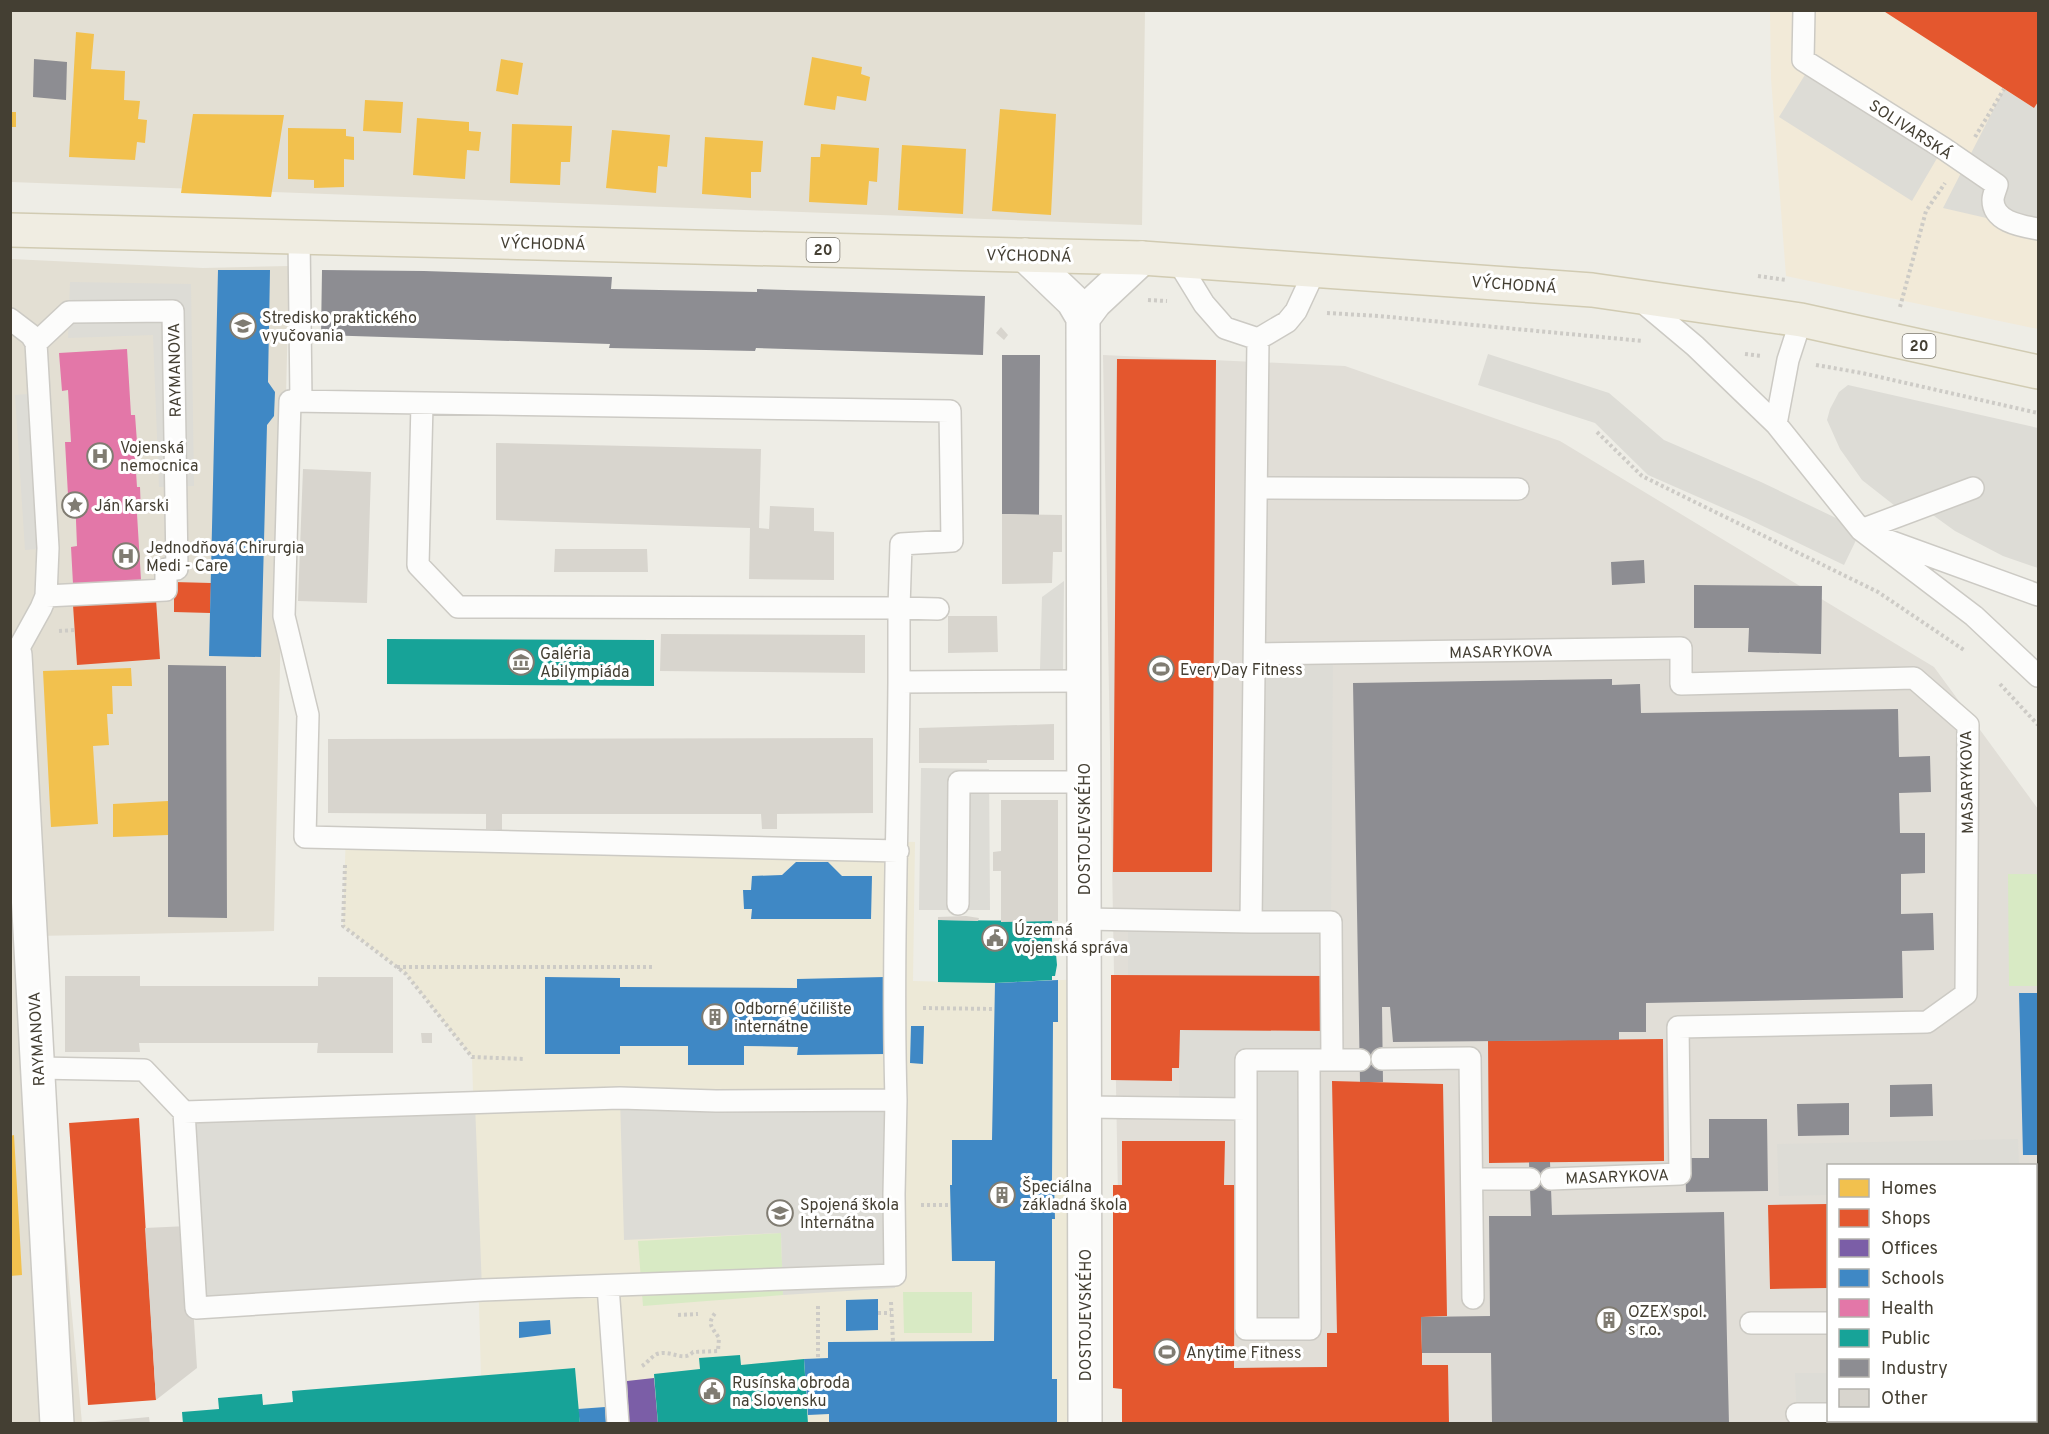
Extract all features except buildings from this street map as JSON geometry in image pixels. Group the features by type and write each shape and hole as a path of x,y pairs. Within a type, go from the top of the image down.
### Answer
{"main road":[{"name":"VÝCHODNÁ","path":"10,230 1176,260 1580,289 1633,295 1801,320 2038,372"}],"street":[{"path":"1025,255 1073,301 1089,310 1142,258"},
{"name":"DOSTOJEVSKÉHO","path":"1085,1424 1084,681 1089,310"},
{"name":"RAYMANOVA","path":"13,653 21,939 38,1068 57,1424"}],"lane":[{"name":"SOLIVARSKÁ","path":"1804,10 1803,60 1943,148 1997,185 1993,201 1999,214 2009,222 2038,229"},
{"path":"299,237 301,401"},
{"path":"1176,260 1204,304 1226,328 1258,339 1287,322 1296,311 1315,270"},
{"path":"1633,295 1695,346 1776,424 1861,530 1974,616 2038,676"},
{"name":"RAYMANOVA","path":"13,653 46,596 48,548 36,343 69,312 173,311 177,569 166,569 166,590 46,596"},
{"path":"10,319 31,335 36,343"},
{"path":"1776,424 1788,360 1801,320"},
{"path":"1251,922 1258,339"},
{"path":"38,1068 144,1070 184,1112 196,1308 482,1290 895,1275 896,1100 893,1007 898,850 899,608 902,544 952,541 950,411 290,401 284,616 308,715 305,837 898,850"},
{"path":"422,404 418,565 458,607 938,609"},
{"path":"1257,488 1518,489"},
{"path":"1861,530 1973,488"},
{"path":"1861,530 2038,595"},
{"name":"MASARYKOVA","path":"1255,654 1681,648 1682,684 1914,678 1968,725 1966,994 1927,1022 1678,1027 1680,1174 1472,1179"},
{"path":"899,682 1084,681"},
{"path":"958,904 958,782 1084,782"},
{"path":"1084,918 1331,922 1332,1060"},
{"path":"1383,1059 1470,1058 1473,1298"},
{"path":"1309,1061 1310,1329 1246,1329 1246,1060 1360,1060"},
{"path":"184,1112 620,1098 716,1101 896,1100"},
{"path":"1085,1107 1246,1109"},
{"path":"608,1286 618,1424"},
{"path":"1751,1323 1827,1323"},
{"path":"1797,1414 1827,1414"}],"path":[{"path":"1888,339 1901,304 1926,211"},
{"path":"1089,310 1146,300 1204,304"},
{"path":"1296,311 1379,316 1695,346 1862,373 2038,413"},
{"path":"1597,432 1642,476 1878,592 1967,651"},
{"path":"2000,683 2038,725"},
{"path":"346,838 343,926 406,974 472,1057 525,1059"},
{"path":"396,967 655,967"},
{"path":"893,1007 995,1009"},
{"path":"890,1275 893,1342"},
{"path":"818,1278 818,1359"},
{"path":"636,1367 644,1366 657,1354 675,1353 683,1358 689,1357 693,1352 718,1351 719,1338 710,1324 710,1319 716,1312"},
{"path":"878,1313 891,1313"}],"shaded area":[{"path":"11,11 1145,11 1142,225 11,182"},
{"path":"1770,11 2038,11 2038,329 1786,276 1771,79"},
{"path":"1811,65 1943,148 1912,201 1779,117"},
{"path":"2004,89 2034,108 2038,102 2038,230 1943,208"},
{"path":"11,259 203,268 289,266 274,931 37,936 82,1423 11,1424"},
{"path":"70,282 191,284 194,486 159,487 153,335 68,338"},
{"path":"1488,354 1609,393 1664,440 1761,482 1861,530 1844,565 1746,518 1648,475 1595,423 1478,385"},
{"path":"1103,355 1345,366 1560,441 1934,667 2038,809 2038,1423 1122,1423"},
{"path":"1848,385 2038,428 2038,568 2003,556 1955,531 1930,513 1913,520 1862,480 1840,449 1827,420 1839,392"},
{"path":"38,393 48,548 25,550 15,395"},
{"path":"1064,581 1063,669 1040,669 1042,597"},
{"path":"1333,653 1331,922 1251,922 1255,654"},
{"path":"921,768 989,769 990,910 919,910"},
{"name":"Spojená škola Internátna","path":"346,830 915,842 913,981 995,983 1085,979 1085,1423 606,1423 605,1407 578,1409 575,1368 481,1376 472,1057 406,974 343,926"},
{"path":"1128,932 1326,932 1326,976 1128,976"},
{"path":"1180,1030 1326,1031 1326,1061 1310,1061 1310,1329 1246,1329 1246,1109 1179,1109"},
{"path":"620,1098 896,1100 895,1288 783,1295 781,1233 624,1240"},
{"path":"475,1103 482,1290 196,1308 184,1112"},
{"path":"2018,1139 2019,1164 1827,1164 1827,1195 1779,1196 1777,1144"},
{"path":"1795,1373 1827,1373 1827,1422 2037,1422 2038,1374 2038,1423 1797,1423"}],"green space":[{"path":"2008,874 2038,874 2038,986 2009,986"},
{"path":"781,1233 783,1295 643,1306 638,1241"},
{"path":"903,1292 972,1292 972,1333 904,1333"}],"place":[{"name":"Stredisko praktického vyučovania","path":"243,326"},
{"name":"Vojenská nemocnica","path":"100,456"},
{"name":"Ján Karski","path":"75,505"},
{"name":"Jednodňová Chirurgia Medi - Care","path":"126,556"},
{"name":"Galéria Abilympiáda","path":"521,662"},
{"name":"EveryDay Fitness","path":"1161,669"},
{"name":"Územná vojenská správa","path":"995,938"},
{"name":"Odborné učilište internátne","path":"715,1017"},
{"name":"Špeciálna základná škola","path":"1002,1195"},
{"name":"Spojená škola Internátna","path":"780,1213"},
{"name":"OZEX spol. s r.o.","path":"1609,1320"},
{"name":"Anytime Fitness","path":"1167,1352"},
{"name":"Rusínska obroda na Slovensku","path":"712,1391"}]}
